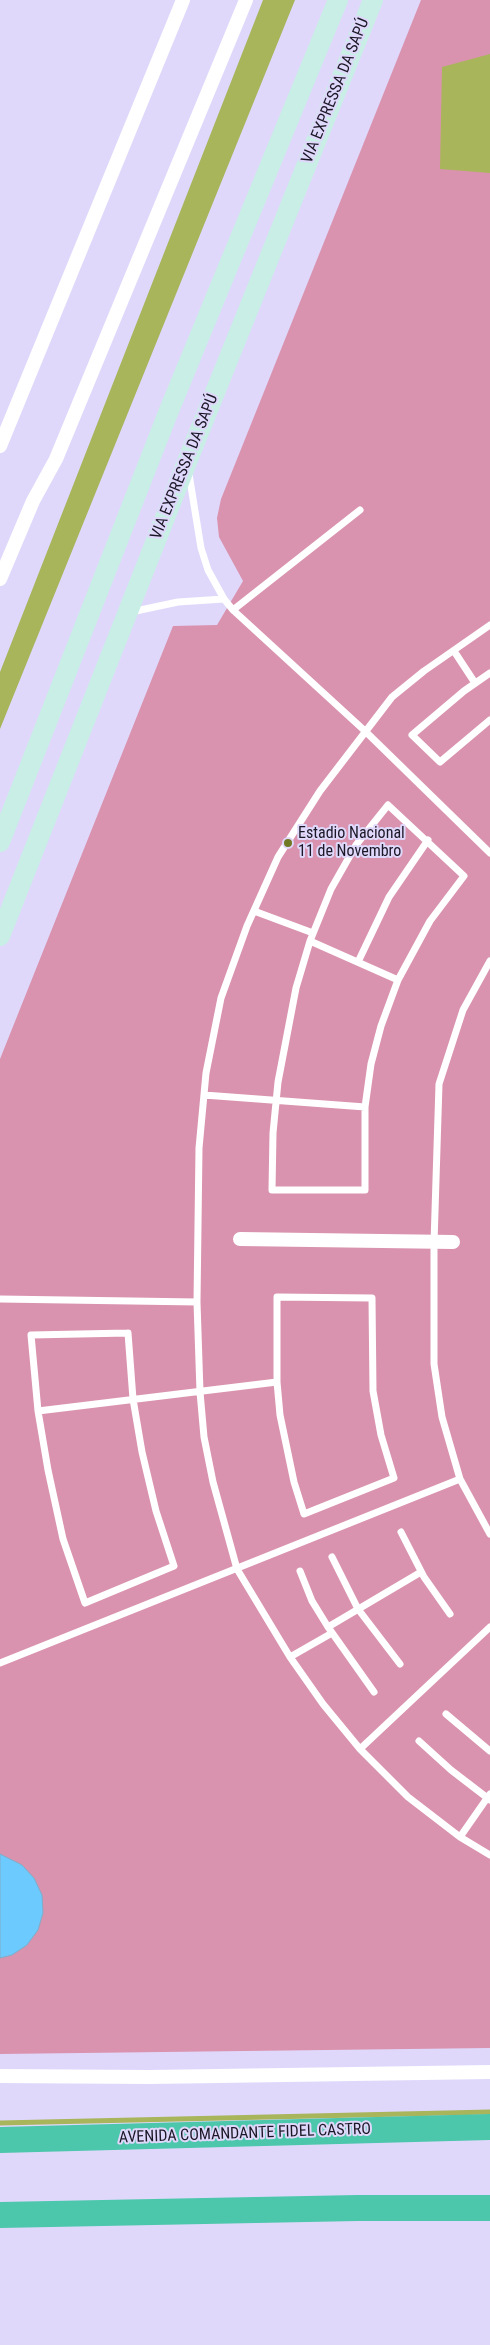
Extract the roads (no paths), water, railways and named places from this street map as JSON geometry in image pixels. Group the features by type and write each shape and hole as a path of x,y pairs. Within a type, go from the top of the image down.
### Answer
{"highway":[{"name":"AVENIDA COMANDANTE FIDEL CASTRO","path":"0,2140 490,2127"},
{"path":"0,2215 358,2208 490,2208"}],"main road":[{"name":"VIA EXPRESSA DA SAPÚ","path":"0,842 168,413 338,0"},
{"name":"VIA EXPRESSA DA SAPÚ","path":"0,936 187,462 373,0"}],"street":[{"path":"0,446 183,0"},
{"path":"0,579 33,501 56,459 246,0"},
{"path":"240,1239 453,1242"},
{"path":"0,2076 149,2077 490,2072"}],"lane":[{"path":"187,462 201,548 208,570 224,599 233,610 365,731 490,854"},
{"path":"233,610 360,510"},
{"path":"128,612 178,602 224,599"},
{"path":"490,625 392,698 320,791 278,857 254,911 221,998 206,1073 199,1148 197,1302 200,1392 204,1437 213,1482 237,1569 290,1657 322,1704 360,1749 408,1797 460,1837 490,1855"},
{"path":"454,651 475,683"},
{"path":"490,673 475,683 412,735 440,762 490,720"},
{"path":"388,805 428,840 464,876 430,921 398,980 381,1026 365,1107 365,1190 272,1190 273,1133 286,1035 312,937 331,889 356,845 388,805"},
{"path":"358,962 389,897 428,840"},
{"path":"254,911 312,937 358,962 398,980"},
{"path":"490,961 463,1010 439,1084 434,1242 434,1364 442,1417 460,1479 490,1534"},
{"path":"204,1095 365,1107"},
{"path":"277,1297 372,1298 373,1392 381,1435 394,1478 304,1514 286,1450 277,1382 277,1297"},
{"path":"0,1299 197,1302"},
{"path":"128,1333 133,1399 156,1511 174,1566 85,1603 63,1538 48,1470 38,1411 31,1335 128,1333"},
{"path":"38,1411 277,1382"},
{"path":"0,1662 460,1479"},
{"path":"401,1532 421,1572 450,1614"},
{"path":"332,1557 358,1609 400,1664"},
{"path":"300,1571 312,1601 374,1692"},
{"path":"290,1657 358,1609 421,1572"},
{"path":"360,1749 490,1628"},
{"path":"446,1714 490,1751"},
{"path":"419,1740 451,1770 489,1797 460,1837"}],"waterway":[{"path":"0,2123 490,2112"}],"place":[{"name":"Estadio Nacional 11 de Novembro","path":"288,843"}]}
